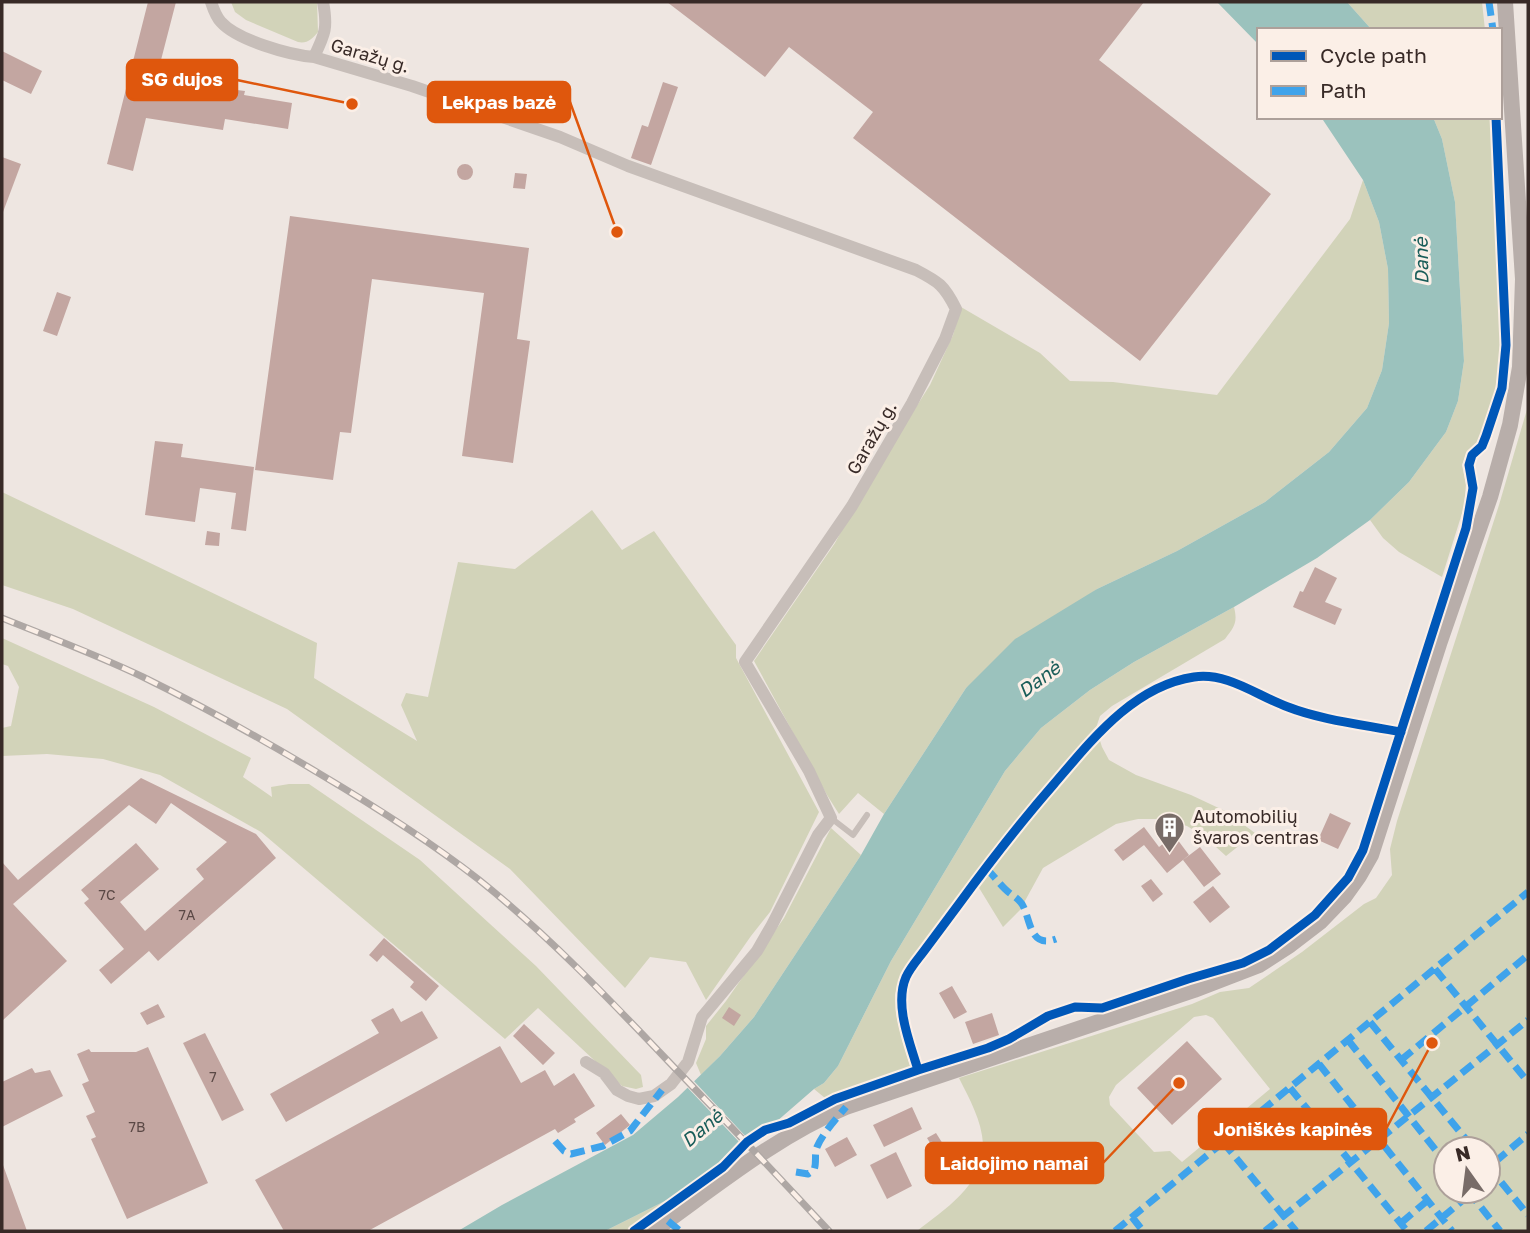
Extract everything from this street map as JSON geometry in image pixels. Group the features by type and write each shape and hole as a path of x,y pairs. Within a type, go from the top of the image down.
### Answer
{"main road":[{"path":"653,1231 786,1138 846,1107 1229,978 1259,965 1320,922 1344,897 1359,876 1371,855 1490,496 1524,362 1526,283 1505,2"}],"street":[{"name":"Garažų g.","path":"211,2 219,21 237,35 298,55 314,57 412,86 560,137 628,166 916,270 937,281 946,290 956,309 945,339 912,404 852,506 745,662 809,771 831,818"},
{"name":"Garažų g.","path":"314,57 324,36 326,23 323,2"},
{"path":"586,1062 604,1073 617,1090 639,1099 654,1096 671,1084 688,1062 702,1017 757,951 818,835 831,818"}],"lane":[{"path":"831,818 853,835 867,815"}],"green space":[{"path":"231,2 317,2 318,32 309,40 298,42 246,20 235,12"},
{"path":"1347,2 1482,2 1485,28 1370,28"},
{"path":"1434,119 1490,119 1501,315 1495,391 1479,441 1466,454 1462,465 1466,484 1464,507 1442,577 1399,552 1383,538 1370,520 1409,482 1446,432 1458,401 1464,361 1455,202 1442,139"},
{"path":"1363,180 1379,222 1388,269 1389,323 1382,370 1367,408 1329,452 1265,502 1177,551 1097,589 966,688 884,814 858,793 839,814 754,661 835,543 861,494 930,385 953,335 961,307 1040,353 1070,381 1113,382 1217,395 1350,219"},
{"path":"1528,406 1528,1231 917,1231 961,1195 977,1172 982,1158 980,1127 959,1078 1192,1004 1220,992 1249,988 1376,898 1392,875 1390,849 1499,505","holes":["1206,1015 1213,1018 1270,1089 1182,1162 1170,1151 1154,1152 1110,1105 1109,1097 1116,1085 1194,1017"]},
{"path":"2,492 317,643 314,678 417,741 401,705 406,693 428,697 458,562 515,569 592,510 622,550 654,531 736,645 736,658 819,812 770,912 706,1000 686,962 650,957 625,988 510,869 287,709 73,609 2,585"},
{"path":"1234,607 1236,617 1225,639 1112,706 1100,716 1096,728 1109,760 1136,775 1225,811 1255,833 1226,856 1205,837 1187,826 1161,819 1138,819 1116,824 1043,868 1020,910 1003,927 973,878 901,973 895,995 896,1014 911,1069 825,1098 814,1089 824,1083 838,1066 891,961 1005,771 1041,728 1090,690 1134,662"},
{"path":"2,638 154,707 251,758 243,777 272,797 271,787 309,784 420,860 536,966 641,1075 643,1087 636,1089 622,1086 538,1008 505,1039 261,832 160,775 103,759 47,754 2,756 2,728 11,726 19,687 8,666 2,664"},
{"path":"831,828 861,855 754,1017 701,1075 696,1063 706,1039 706,1026 784,918"},
{"path":"673,1197 626,1231 605,1231"}],"water":[{"path":"1217,2 1347,2 1370,28 1257,28 1257,43"},
{"name":"Danė","path":"1322,119 1434,119 1442,139 1455,202 1464,361 1458,401 1446,432 1409,482 1370,520 1317,558 1134,662 1090,690 1041,728 1005,771 891,961 838,1066 824,1083 776,1122 751,1136 718,1165 673,1197 605,1231 458,1231 633,1135 678,1097 720,1056 754,1017 861,855 884,814 966,688 1015,639 1097,589 1177,551 1265,502 1329,452 1367,408 1382,370 1389,323 1388,269 1379,222 1363,180"}],"pier":[{"path":"692,1079 750,1141 743,1146 685,1085"}],"building":[{"path":"148,2 176,2 154,87 227,98 229,89 245,91 244,95 292,103 288,129 225,119 223,130 146,118 133,171 107,164"},
{"path":"667,2 1144,2 1099,60 1271,194 1140,361 853,138 873,112 789,47 765,77"},
{"path":"2,51 42,71 31,94 2,80"},
{"path":"663,82 678,87 651,165 631,158 642,125 648,127"},
{"path":"2,157 21,164 3,212 2,212"},
{"path":"462,164 468,164 473,172 471,178 462,180 457,175 457,169"},
{"path":"515,173 527,174 525,189 513,188"},
{"path":"290,216 529,248 517,339 530,341 513,463 462,456 484,293 372,279 351,433 340,432 333,480 255,470"},
{"path":"57,292 71,297 57,336 43,331"},
{"path":"155,441 183,444 181,457 254,467 246,531 231,529 236,493 200,488 195,522 145,515"},
{"path":"207,531 220,533 219,546 205,545"},
{"path":"1315,567 1337,578 1325,602 1342,609 1335,625 1293,607"},
{"path":"141,778 256,834 276,858 158,961 149,951 111,984 99,970 124,949 84,903 89,899 81,890 136,843 159,869 120,902 145,931 204,879 196,869 227,842 171,803 156,824 129,805 13,904 67,961 2,1021 2,862 18,880"},
{"path":"1330,813 1351,823 1338,849 1318,840"},
{"path":"1144,827 1159,847 1174,835 1189,855 1167,873 1144,845 1123,861 1114,850"},
{"path":"1200,847 1221,874 1204,887 1183,860"},
{"path":"1151,879 1163,894 1153,902 1141,886"},
{"path":"1213,886 1230,907 1210,923 1193,902"},
{"path":"384,938 439,986 426,1001 410,987 414,982 383,955 377,962 369,955"},
{"path":"952,986 967,1012 954,1019 939,993"},
{"path":"158,1004 165,1017 147,1025 140,1013"},
{"path":"729,1007 741,1015 734,1026 722,1018"},
{"path":"393,1008 401,1022 422,1011 438,1038 286,1122 270,1094 379,1033 371,1020"},
{"path":"992,1013 999,1035 973,1044 965,1022"},
{"path":"524,1024 555,1053 543,1065 513,1036"},
{"path":"205,1033 244,1110 222,1121 183,1043"},
{"path":"1187,1041 1222,1079 1172,1125 1137,1088"},
{"path":"500,1046 521,1083 545,1070 554,1086 574,1073 595,1106 558,1133 555,1129 368,1231 284,1231 255,1180"},
{"path":"148,1047 208,1183 127,1219 91,1139 96,1137 86,1116 95,1112 82,1084 89,1081 77,1054 89,1049 91,1052 136,1052"},
{"path":"32,1068 35,1073 50,1070 63,1096 2,1127 2,1082"},
{"path":"912,1107 922,1129 884,1147 873,1125"},
{"path":"621,1114 630,1125 605,1145 596,1133"},
{"path":"936,1133 955,1163 934,1175 928,1165 940,1159 927,1138"},
{"path":"847,1137 857,1155 835,1167 825,1149"},
{"path":"896,1152 912,1186 887,1199 870,1165"},
{"path":"3,1165 27,1231 2,1231"}],"railway":[{"path":"2,618 126,669 211,712 360,798 478,879 528,922 623,1014 829,1231"}],"marked path":[{"path":"1489,2 1493,28"},
{"path":"986,868 1022,904 1036,936 1047,941 1056,939"},
{"path":"1115,1231 1528,892"},
{"path":"1401,1060 1528,955"},
{"path":"1435,969 1528,1082"},
{"path":"1265,1231 1528,1020"},
{"path":"1370,1022 1463,1135"},
{"path":"1348,1040 1432,1145"},
{"path":"1319,1064 1452,1231"},
{"path":"1290,1088 1407,1231"},
{"path":"555,1141 571,1154 603,1146 630,1131 662,1090"},
{"path":"796,1172 808,1174 814,1170 816,1150 820,1142 846,1107"},
{"path":"1502,1156 1528,1134"},
{"path":"1223,1142 1296,1231"},
{"path":"1502,1183 1528,1215"},
{"path":"1401,1223 1428,1200"},
{"path":"1426,1231 1457,1205"},
{"path":"1479,1205 1500,1231"},
{"path":"1132,1217 1143,1231"},
{"path":"668,1221 680,1231"}],"cycle path":[{"path":"634,1231 723,1167 747,1142 765,1130 789,1123 835,1099 988,1048 1048,1016 1075,1007 1102,1008 1243,963 1269,950 1315,915 1348,878 1363,850 1466,528 1473,488 1469,465 1472,455 1482,446 1502,388 1506,345 1496,119"},
{"path":"918,1070 902,1012 903,988 908,974 1029,813 1098,734 1133,703 1172,682 1207,676 1231,681 1301,712 1401,732"}],"place":[{"name":"SG dujos","path":"352,104"},
{"name":"Lekpas bazė","path":"617,232"},
{"name":"Automobilių švaros centras","path":"1170,854"},
{"name":"Joniškės kapinės","path":"1432,1043"},
{"name":"Laidojimo namai","path":"1179,1083"}]}
